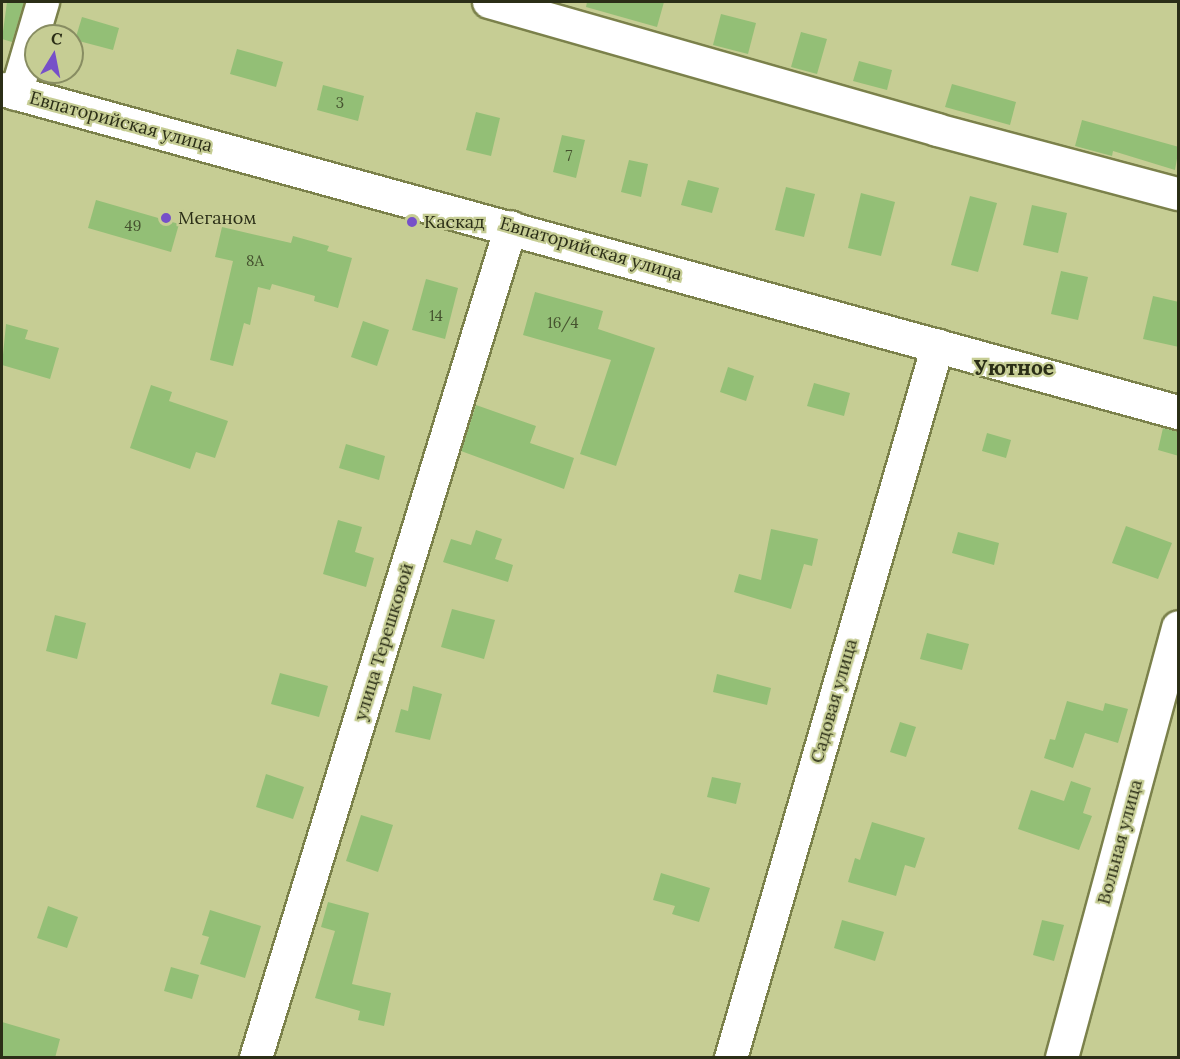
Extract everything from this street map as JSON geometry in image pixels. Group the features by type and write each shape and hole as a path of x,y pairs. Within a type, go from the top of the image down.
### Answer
{"main road":[{"name":"Евпаторийская улица","path":"9,92 511,226 1179,412"}],"street":[{"path":"9,92 43,2"},
{"path":"489,2 926,126 1179,194"},
{"name":"улица Терешковой","path":"256,1058 511,226"},
{"name":"Садовая улица","path":"731,1058 938,345"},
{"name":"Вольная улица","path":"1062,1058 1179,627"}],"building":[{"path":"7,2 24,2 12,42 2,39"},
{"path":"587,2 664,2 657,27 586,7"},
{"path":"721,14 756,23 748,54 713,45"},
{"path":"82,17 119,28 113,50 84,42 84,24 80,24"},
{"path":"801,32 827,39 817,74 791,67"},
{"path":"237,49 283,62 276,87 230,74"},
{"path":"859,61 892,70 887,90 853,81"},
{"path":"952,84 1016,102 1010,125 945,107"},
{"path":"323,85 364,96 358,121 317,110"},
{"path":"476,112 500,118 491,156 466,150"},
{"path":"1082,120 1179,147 1175,170 1113,151 1112,156 1075,146"},
{"path":"562,135 585,140 576,178 553,172"},
{"path":"629,160 648,164 641,197 621,192"},
{"path":"688,180 719,188 712,213 681,205"},
{"path":"786,187 815,194 804,237 775,230"},
{"path":"861,193 895,202 881,256 848,248"},
{"path":"970,196 997,203 978,272 951,265"},
{"path":"96,200 179,224 171,252 88,228"},
{"path":"1032,205 1067,213 1058,253 1023,245"},
{"path":"222,227 291,243 293,236 329,246 327,251 352,258 338,308 314,301 315,296 272,284 270,290 258,287 250,325 244,323 233,366 210,360 233,261 215,257"},
{"path":"1061,271 1088,277 1078,320 1051,314"},
{"path":"426,279 458,288 445,339 412,330"},
{"path":"535,292 603,311 598,329 655,348 616,466 580,454 611,360 523,335"},
{"path":"1153,296 1179,302 1179,347 1143,339"},
{"path":"363,321 389,330 377,366 351,357"},
{"path":"6,324 28,330 25,339 59,348 50,379 2,365"},
{"path":"728,367 754,376 746,401 720,392"},
{"path":"814,383 850,393 844,416 807,406"},
{"path":"151,385 172,392 169,401 228,421 215,458 196,452 190,469 130,448"},
{"path":"476,405 536,426 530,443 574,458 564,489 461,451"},
{"path":"1163,428 1179,432 1179,456 1158,450"},
{"path":"987,433 1011,440 1006,458 982,451"},
{"path":"346,444 385,456 379,480 339,468"},
{"path":"338,520 362,527 355,552 374,558 366,587 323,574"},
{"path":"1126,526 1172,543 1158,579 1112,563"},
{"path":"771,529 818,539 812,566 804,564 791,609 734,592 739,574 761,580"},
{"path":"476,530 502,539 495,559 513,565 508,582 443,562 451,539 471,545"},
{"path":"958,532 999,543 994,565 952,553"},
{"path":"452,609 495,620 484,659 441,647"},
{"path":"55,615 86,623 77,659 46,651"},
{"path":"927,633 969,644 962,670 920,659"},
{"path":"280,673 328,686 319,717 271,704"},
{"path":"717,674 771,688 767,705 713,692"},
{"path":"413,686 442,694 430,740 395,732 401,709 408,711"},
{"path":"1067,701 1103,711 1105,703 1128,709 1118,743 1085,733 1073,768 1044,758 1050,739 1055,740"},
{"path":"900,722 916,727 906,757 890,752"},
{"path":"266,774 304,787 293,819 256,807"},
{"path":"712,777 741,783 736,804 707,797"},
{"path":"1071,781 1091,788 1083,813 1092,816 1079,850 1018,829 1031,790 1064,801"},
{"path":"361,815 393,825 378,872 346,861"},
{"path":"872,822 925,838 915,868 905,865 896,896 848,882 855,858 860,860"},
{"path":"661,873 710,888 699,922 672,914 675,906 653,900"},
{"path":"328,902 369,913 352,984 391,993 384,1026 358,1020 360,1011 315,998 335,931 321,927"},
{"path":"48,906 78,917 67,948 37,938"},
{"path":"210,910 261,926 245,978 200,964 209,937 202,935"},
{"path":"842,920 884,932 875,961 834,948"},
{"path":"1042,920 1064,925 1054,961 1033,955"},
{"path":"171,967 199,975 192,999 164,991"},
{"path":"2,1022 60,1039 55,1058 2,1058"}],"place":[{"name":"Меганом","path":"166,218"},
{"name":"Каскад","path":"412,222"}],"district":[{"name":"Уютное","path":"1014,368"}]}
